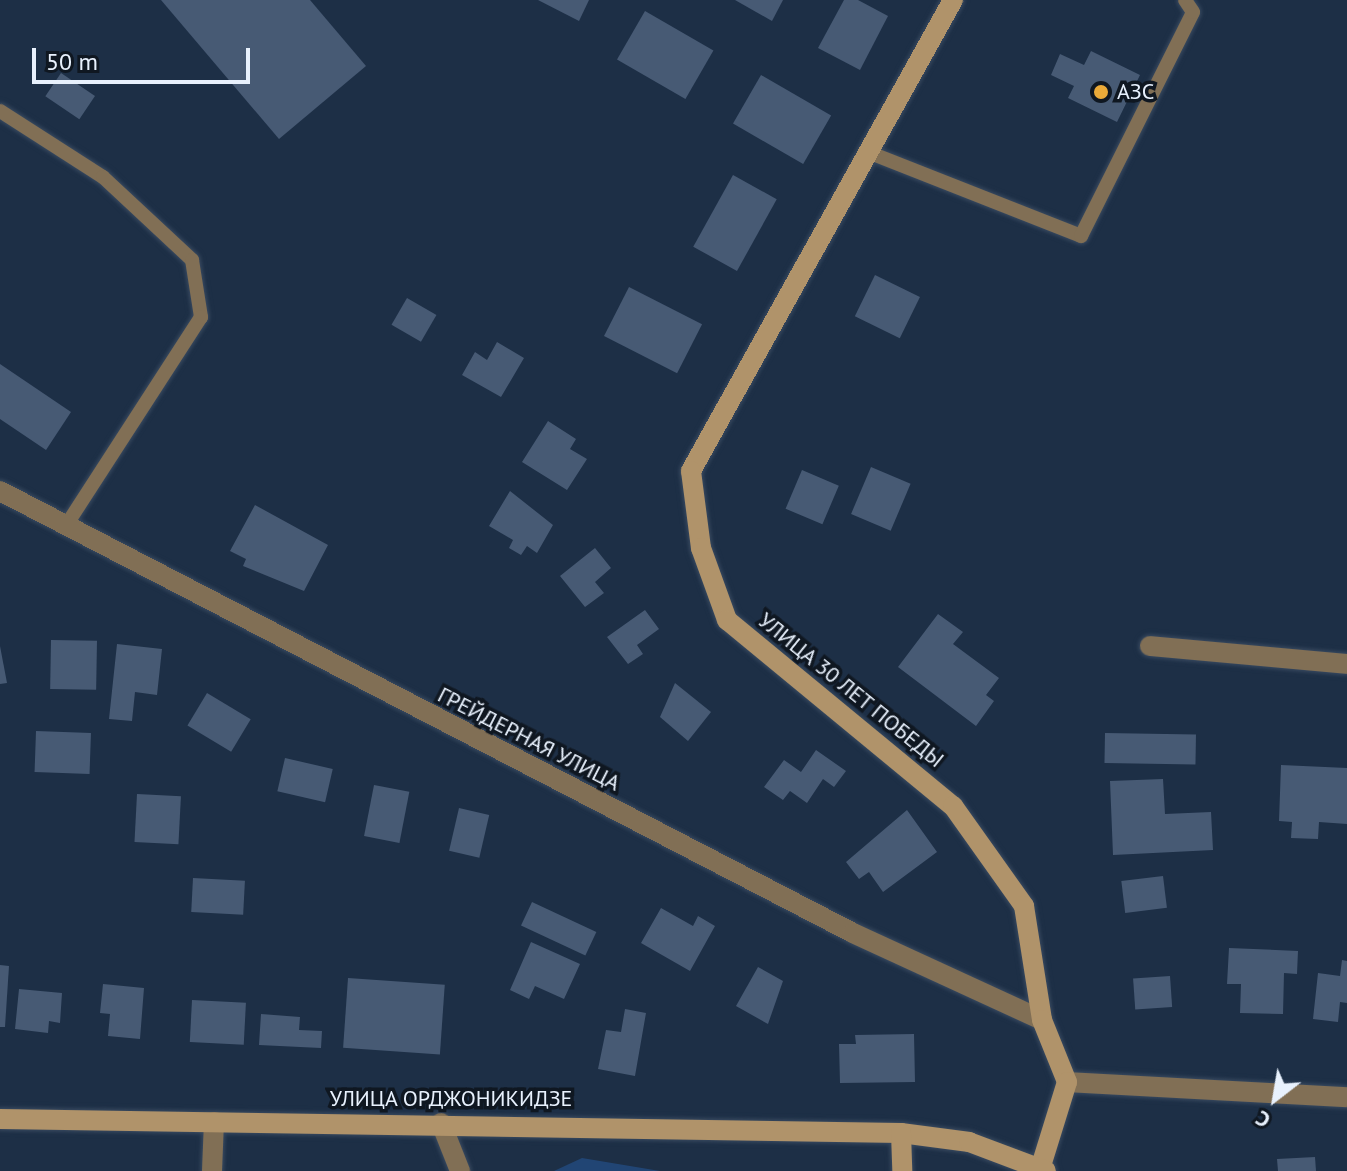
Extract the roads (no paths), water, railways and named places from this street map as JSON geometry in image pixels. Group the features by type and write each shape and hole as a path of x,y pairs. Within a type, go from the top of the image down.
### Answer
{"street":[{"name":"УЛИЦА 30 ЛЕТ ПОБЕДЫ","path":"953,0 691,471 701,548 727,620 953,806 1024,906 1042,1020 1067,1082"},
{"name":"ГРЕЙДЕРНАЯ УЛИЦА","path":"0,491 853,933 1042,1020"},
{"path":"1150,646 1347,664"},
{"path":"1044,1169 1067,1082 1347,1097"},
{"name":"УЛИЦА ОРДЖОНИКИДЗЕ","path":"0,1119 441,1123 901,1133 969,1142 1044,1169"},
{"path":"212,1171 214,1122"},
{"path":"441,1123 460,1171"},
{"path":"901,1133 902,1171"}],"lane":[{"path":"868,152 1081,236 1193,12 1185,0"},
{"path":"0,111 103,177 192,260 201,317 66,526"}],"place":[{"name":"АЗС","path":"1101,92"}]}
